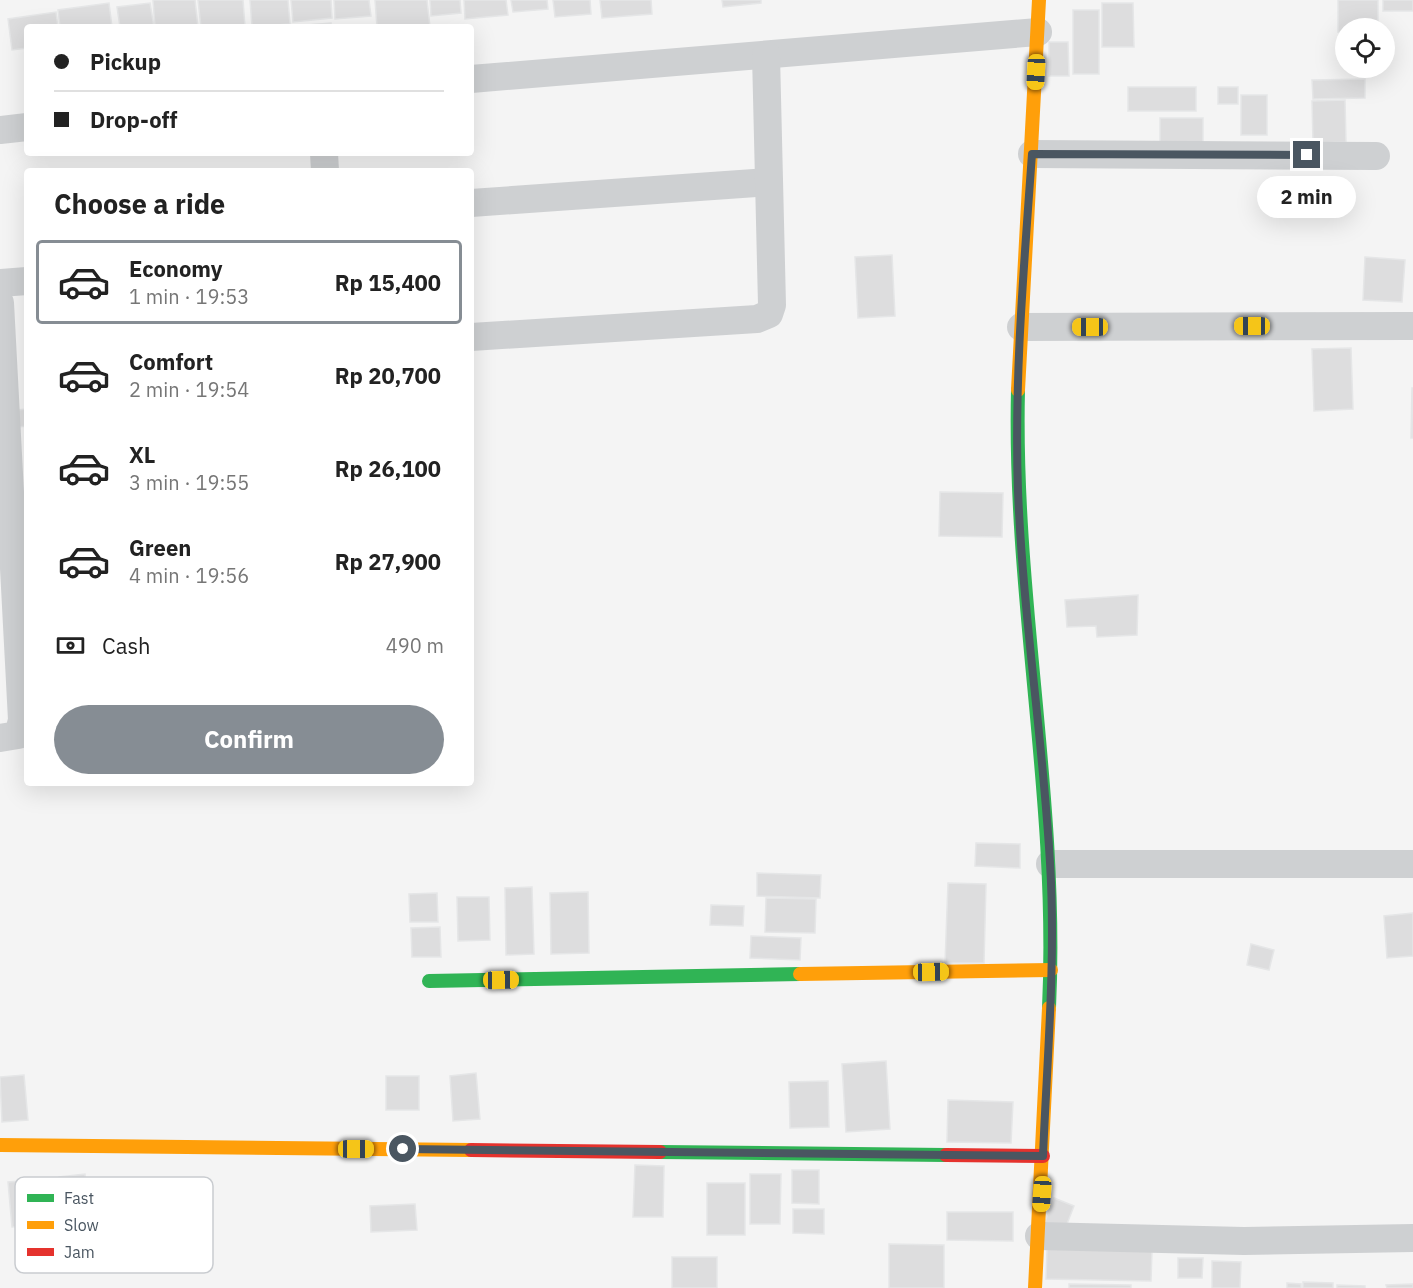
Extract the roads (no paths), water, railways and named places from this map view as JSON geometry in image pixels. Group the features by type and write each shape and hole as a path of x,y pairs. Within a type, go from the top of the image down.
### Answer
{"street":[{"path":"1035,1288 1051,970 1050,864 1022,554 1017,437 1039,0"},
{"path":"474,80 1038,32"},
{"path":"474,337 766,316 772,306 766,55"},
{"path":"0,130 24,127"},
{"path":"1032,154 1376,156"},
{"path":"474,203 769,182"},
{"path":"0,283 24,280"},
{"path":"0,303 22,720 18,735 0,738"},
{"path":"1021,327 1413,326"},
{"path":"1050,864 1413,864"},
{"path":"429,981 1051,970"},
{"path":"0,1145 1043,1156"},
{"path":"1039,1236 1244,1241 1413,1238"}]}
